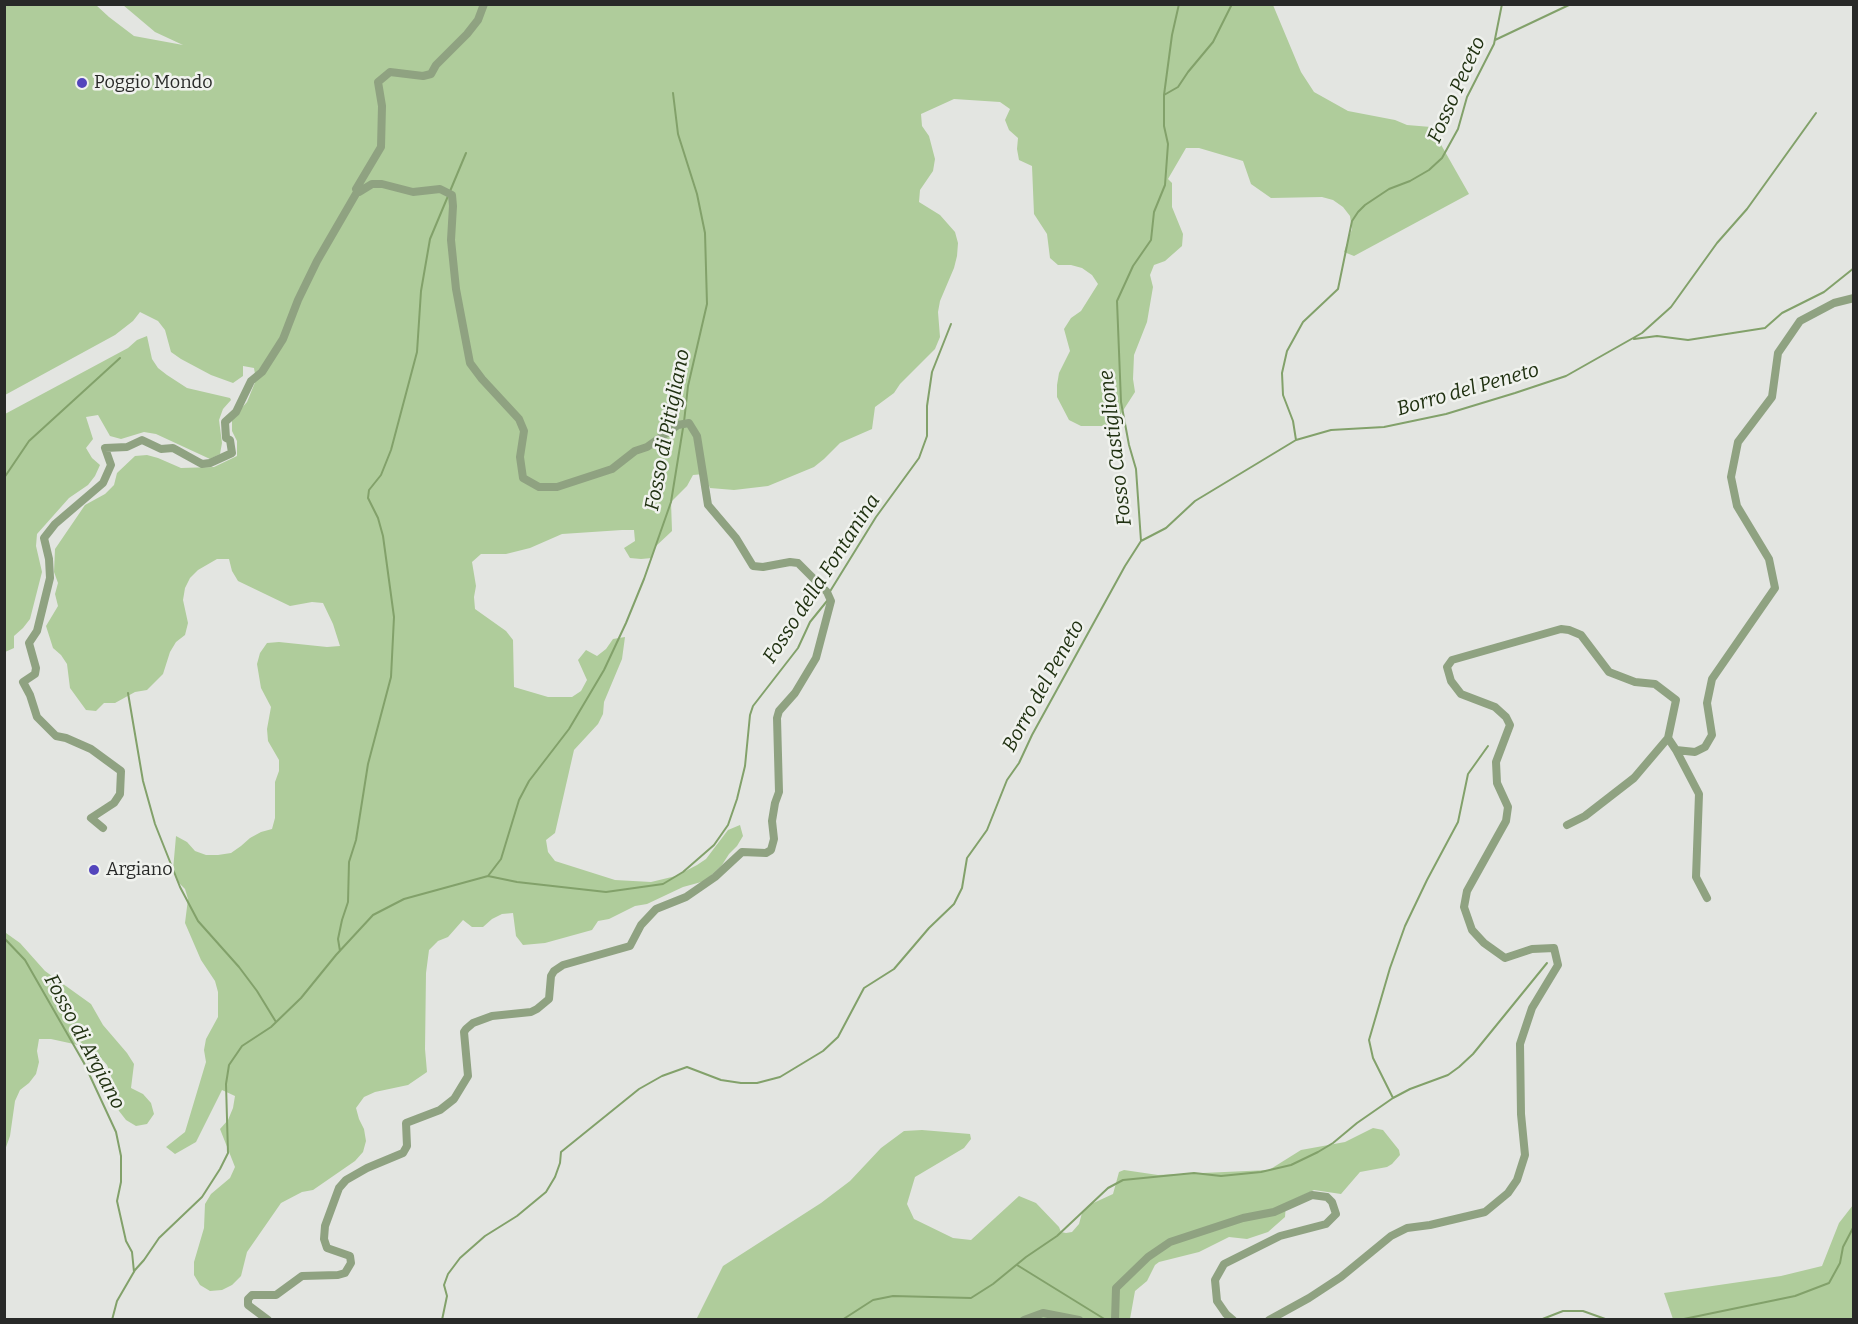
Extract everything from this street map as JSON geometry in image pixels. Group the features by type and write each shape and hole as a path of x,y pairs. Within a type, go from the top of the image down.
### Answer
{"street":[{"path":"103,828 91,818 114,803 120,794 121,771 91,749 56,736 37,717 23,682 35,674 36,668 29,643 37,631 50,578 49,559 44,538 55,524 103,483 111,465 105,448 127,447 142,440 161,449 173,448 202,464 210,463 232,453 230,440 226,438 225,422 237,412 251,381 262,372 283,339 316,261 381,147 382,106 378,82 390,72 423,76 431,74 453,47 468,34 478,20 484,4"},
{"path":"268,1320 248,1305 248,1299 252,1295 276,1295 302,1276 345,1273 351,1263 350,1256 327,1248 324,1239 325,1226 339,1188 346,1180 367,1168 403,1153 407,1146 406,1123 440,1110 454,1099 468,1076 464,1032 466,1029 473,1023 492,1016 531,1012 537,1009 549,999 551,976 554,971 563,965 630,946 641,925 656,909 686,897 715,877 742,852 766,853 771,850 774,839 772,821 774,803 779,792 777,718 779,711 795,693 816,658 831,601 827,592 798,563 753,566 736,538 708,505 697,436 688,423 678,424 647,447 635,451 612,469 557,487 539,487 523,478 520,457 524,431 519,419 470,363 456,289 451,240 452,195 440,189 413,192 382,184 372,184 361,192 357,192"},
{"path":"1676,750 1695,752 1705,747 1712,735 1707,704 1712,679 1775,588 1768,560 1737,506 1731,477 1738,442 1772,397 1778,353 1800,321 1834,303 1854,298"},
{"path":"1269,1320 1341,1277 1391,1236 1407,1228 1485,1212 1508,1193 1517,1180 1525,1155 1521,1114 1520,1044 1532,1008 1558,965 1554,948 1532,949 1505,958 1484,943 1472,930 1464,907 1467,891 1506,821 1508,807 1497,783 1496,762 1510,725 1506,717 1495,707 1461,694 1450,681 1447,667 1452,660 1561,629 1569,630 1581,635 1609,672 1635,682 1655,684 1676,700 1668,738 1634,778 1585,816 1567,825"},
{"path":"1668,738 1699,794 1696,877 1707,898"},
{"path":"1115,1320 1116,1288 1148,1257 1170,1242 1243,1218 1274,1212 1312,1195 1327,1197 1332,1202 1336,1214 1326,1224 1280,1236 1224,1264 1215,1280 1217,1301 1233,1320"},
{"path":"1024,1320 1043,1313 1079,1320"}],"green space":[{"path":"5,5 96,5 134,36 183,45 155,32 123,5 1273,5 1301,72 1314,92 1348,111 1395,120 1407,125 1431,127 1469,194 1354,256 1344,252 1352,229 1350,216 1333,200 1322,197 1271,198 1251,184 1243,161 1199,148 1186,148 1168,179 1172,183 1172,207 1183,234 1182,246 1165,261 1154,265 1150,275 1153,287 1147,322 1134,355 1135,392 1115,423 1104,426 1081,426 1069,420 1057,397 1057,385 1059,373 1070,351 1064,329 1071,318 1081,311 1098,284 1092,275 1082,268 1058,265 1050,258 1047,234 1034,214 1032,166 1019,160 1018,138 1009,130 1005,120 1010,109 1000,102 954,99 921,114 922,126 929,136 935,159 933,171 920,190 919,202 940,215 955,232 958,243 957,256 940,301 938,312 940,337 935,349 894,393 875,407 872,429 840,443 814,467 768,486 734,490 710,488 704,474 693,475 687,486 671,502 672,531 655,547 652,558 630,558 624,548 635,541 634,530 622,530 562,534 530,548 506,554 481,554 472,562 476,586 475,609 506,631 513,640 514,687 548,697 572,697 581,691 587,680 578,660 586,650 597,656 613,639 625,637 622,659 604,702 603,714 598,724 574,750 555,833 546,840 548,852 555,861 615,880 651,882 676,876 697,865 706,859 728,830 740,825 743,836 737,846 705,881 683,887 647,904 635,906 609,919 598,921 592,930 545,943 523,945 516,936 513,913 502,914 483,927 472,927 463,920 448,937 438,941 429,950 426,973 427,1072 408,1085 375,1092 364,1097 356,1108 366,1141 363,1152 355,1161 313,1190 302,1192 281,1203 247,1252 241,1276 232,1285 222,1290 210,1291 200,1285 194,1275 194,1262 204,1228 205,1204 211,1194 230,1178 235,1167 220,1129 228,1120 235,1096 222,1090 196,1142 175,1154 166,1147 185,1132 206,1062 204,1050 206,1039 218,1017 218,992 215,981 201,960 185,923 188,899 185,889 177,881 173,870 176,836 187,842 195,851 206,855 218,855 231,853 250,838 272,829 275,818 275,782 279,771 279,760 268,741 267,729 271,707 261,688 257,664 260,653 267,643 340,646 323,603 312,602 290,606 238,581 229,559 217,559 198,570 190,578 183,600 188,623 185,635 176,642 170,652 163,674 147,690 135,692 115,703 104,703 96,711 86,710 70,688 67,664 53,648 46,626 58,606 55,594 58,583 54,572 55,549 85,505 105,494 114,485 117,473 135,456 147,455 181,468 214,467 237,456 237,441 232,431 232,419 247,402 256,380 254,368 243,366 243,376 233,383 211,375 181,359 171,352 165,330 158,321 140,312 133,321 115,335 5,395"},
{"path":"147,336 152,359 167,375 187,388 230,398 219,420 222,443 220,454 210,459 156,434 144,432 121,439 110,436 98,415 86,417 93,439 86,448 100,465 88,485 69,498 37,534 36,546 42,572 30,619 14,636 14,648 5,652 5,414"},
{"path":"6,933 20,943 45,971 91,1004 103,1025 134,1064 131,1088 143,1094 151,1103 154,1114 147,1124 136,1126 126,1120 119,1111 114,1100 107,1065 92,1048 51,1039 39,1039 37,1051 39,1062 36,1074 20,1090 15,1101 10,1136 5,1150 4,934"},
{"path":"1373,1128 1383,1130 1399,1150 1400,1155 1392,1164 1360,1172 1341,1194 1314,1190 1286,1203 1285,1217 1268,1232 1247,1239 1229,1237 1199,1252 1159,1262 1147,1281 1135,1291 1130,1319 696,1320 723,1266 821,1203 850,1181 881,1148 904,1131 922,1130 970,1134 971,1139 964,1148 915,1177 907,1204 914,1219 953,1238 971,1240 1019,1196 1036,1203 1061,1232 1072,1232 1089,1205 1113,1194 1119,1172 1124,1170 1158,1175 1269,1170 1301,1150 1345,1142"},
{"path":"1853,1205 1853,1319 1673,1319 1664,1293 1781,1276 1822,1266 1839,1223"}],"waterway":[{"name":"Fosso Castiglione","path":"1141,541 1136,469 1121,402 1117,301 1133,266 1151,240 1154,212 1165,185 1168,144 1164,126 1164,95 1172,35 1179,4"},
{"path":"1164,95 1178,87 1213,42 1232,4"},
{"name":"Fosso Peceto","path":"1296,440 1293,421 1283,395 1282,373 1287,351 1303,322 1338,289 1352,221 1358,212 1389,189 1429,170 1442,158 1458,129 1467,97 1494,44 1502,4"},
{"path":"1495,40 1571,4"},
{"name":"Fosso di Pitigliano","path":"673,93 678,134 697,194 705,233 707,304 688,386 684,422"},
{"name":"Borro del Peneto","path":"442,1320 447,1296 444,1285 448,1274 460,1258 485,1236 517,1216 546,1192 555,1177 561,1152 639,1089 662,1076 687,1067 721,1080 741,1083 757,1083 780,1077 823,1051 838,1037 864,988 894,969 929,928 954,904 962,888 967,858 987,830 1007,780 1019,763 1032,735 1141,541 1166,528 1195,501 1296,440 1331,430 1384,427 1446,414 1515,393 1566,376 1642,333 1671,307 1717,243 1747,209 1816,113"},
{"path":"340,951 338,939 348,902 349,862 356,840 368,764 391,677 394,617 383,536 378,518 368,498 369,490 381,475 391,450 417,352 421,291 430,239 466,153"},
{"name":"Borro del Peneto","path":"1634,339 1657,336 1688,340 1765,328 1782,313 1824,292 1854,268"},
{"name":"Fosso della Fontanina","path":"829,593 876,517 919,458 927,436 927,406 932,372 951,324"},
{"name":"Fosso di Argiano","path":"4,478 29,441 120,358"},
{"name":"Fosso di Pitigliano","path":"488,876 501,859 519,800 529,781 569,729 604,670 626,623 671,502 683,428"},
{"name":"Fosso della Fontanina","path":"112,1320 117,1301 135,1270 159,1238 202,1197 228,1153 226,1084 229,1065 242,1046 271,1027 301,998 373,915 404,899 488,876 517,882 606,892 663,884 683,872 714,845 728,825 745,766 753,706 798,648 810,622 827,601"},
{"path":"128,693 143,781 155,824 180,887 198,921 239,967 276,1022"},
{"path":"1393,1098 1373,1058 1369,1040 1405,926 1458,822 1468,774 1488,746"},
{"name":"Fosso di Argiano","path":"4,938 25,960 84,1063 116,1132 121,1156 121,1182 117,1201 126,1241 132,1252 134,1272"},
{"path":"842,1320 873,1300 893,1296 971,1298 1057,1236 1108,1188 1123,1180 1194,1173 1221,1176 1261,1172 1291,1165 1318,1152 1393,1098 1448,1075 1459,1067 1473,1054 1547,963"},
{"path":"1679,1320 1795,1296 1829,1283 1840,1263 1843,1247 1854,1226"},
{"path":"1017,1265 1106,1320"},
{"path":"1540,1320 1563,1311 1583,1311 1608,1320"}],"place":[{"name":"Poggio Mondo","path":"82,83"},
{"name":"Argiano","path":"94,870"}]}
